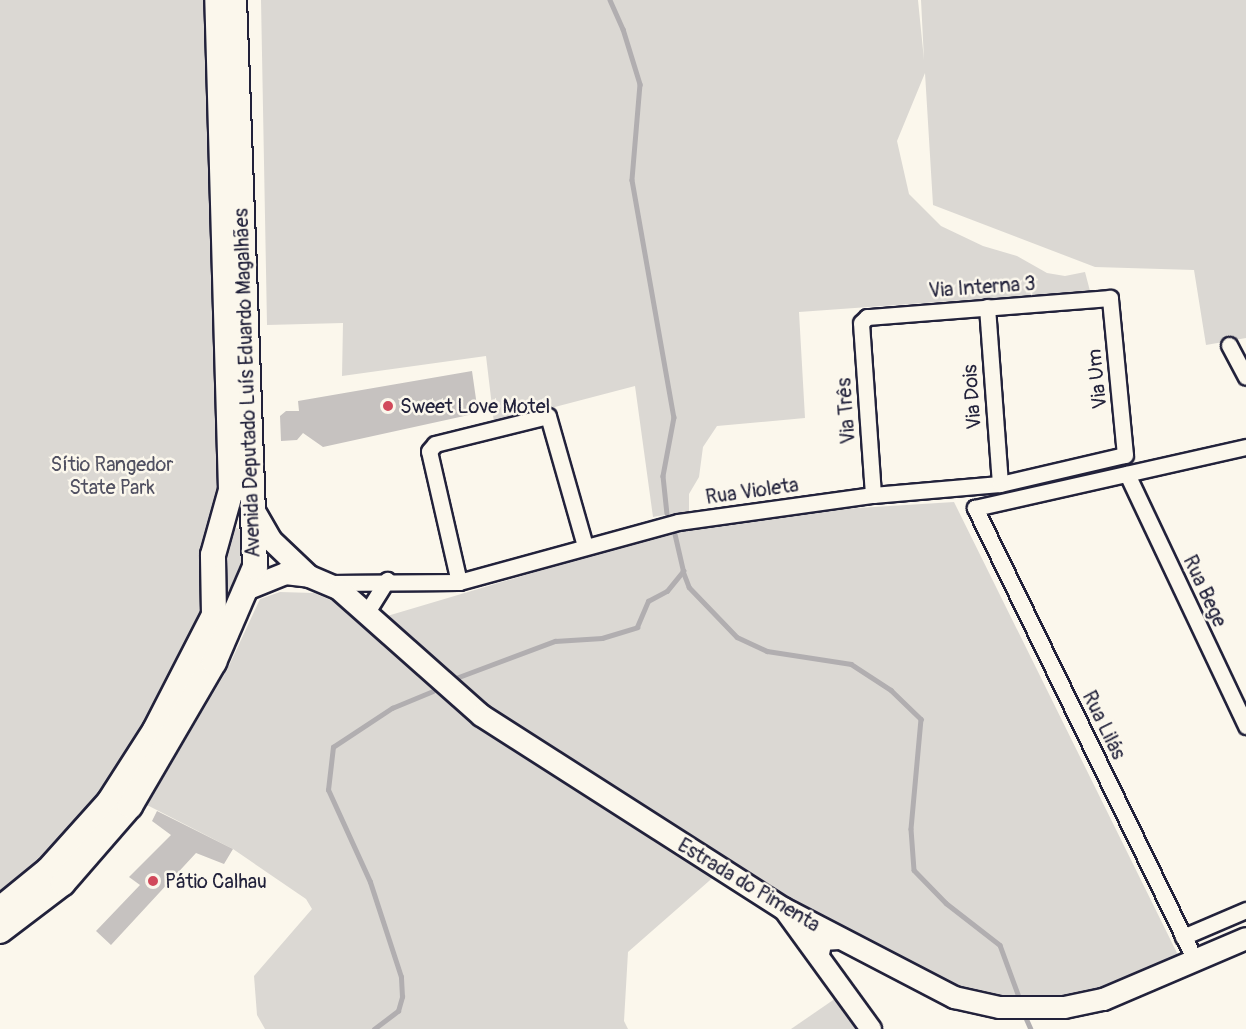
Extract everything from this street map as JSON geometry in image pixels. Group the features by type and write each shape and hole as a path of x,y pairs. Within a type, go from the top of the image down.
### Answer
{"main road":[{"name":"Avenida Deputado Luís Eduardo Magalhães","path":"0,909 74,844 109,802 155,730 214,615 213,555 231,490 217,0"},
{"name":"Avenida Deputado Luís Eduardo Magalhães","path":"0,931 63,883 130,806 203,682 248,588 255,567 256,538 252,505 234,0"},
{"name":"Estrada do Pimenta","path":"252,505 271,540 318,579 367,612 481,715 783,908 954,997 999,1007 1036,1010 1103,999 1246,938"},
{"path":"220,530 229,522 241,520 248,524 256,538"},
{"path":"248,588 278,574 318,579"},
{"path":"818,953 821,939 839,938"}],"street":[{"name":"Via Interna 3","path":"861,323 867,317 1110,298"},
{"name":"Via Um","path":"1110,298 1125,455"},
{"name":"Via Dois","path":"987,307 1000,484"},
{"name":"Via Três","path":"861,323 873,495"},
{"path":"1230,345 1246,377"},
{"path":"459,582 429,451 435,444 548,416 585,546"},
{"path":"1127,474 1246,447"},
{"name":"Rua Violeta","path":"318,579 459,582 678,522 873,495 1000,484 1125,455"},
{"name":"Rua Lilás","path":"1127,474 975,508 1195,960"},
{"name":"Rua Bege","path":"1127,474 1246,726"},
{"path":"367,612 387,580"},
{"path":"783,908 818,953 871,1029"},
{"path":"1183,937 1246,910"}],"green space":[{"name":"Sítio Rangedor State Park","path":"0,0 211,0 226,490 201,627 98,805 16,886 0,896"},
{"path":"261,0 918,0 924,60 921,0 1246,0 1246,338 1206,345 1194,270 1095,267 933,205 925,73 897,141 909,194 941,226 983,246 1017,256 1047,273 1065,276 1085,272 1090,291 799,312 805,418 717,426 703,447 699,477 689,494 689,511 653,517 635,386 494,423 486,356 342,376 343,323 267,325"},
{"path":"954,502 1180,959 1082,995 1037,1006 958,996 725,867 628,952 624,1021 628,1029 265,1029 257,1015 254,976 312,909 306,899 233,849 147,805 227,670 260,599 280,592 314,593 342,605 367,622 657,536 810,511"},
{"path":"237,528 243,531 244,558 218,624 228,531"},
{"path":"839,996 862,1029 791,1029"}],"building":[{"name":"Sweet Love Motel","path":"472,371 478,413 323,447 303,433 297,440 281,441 280,416 286,411 299,411 298,401"},
{"name":"Pátio Calhau","path":"157,811 233,849 224,864 196,853 111,945 96,931 140,885 129,877 171,835 152,821"}],"waterway":[{"path":"610,0 623,29 640,84 632,180 674,417 663,476 667,513"},
{"path":"456,678 555,641 602,638 637,627 648,601 667,591 683,571 675,535"},
{"path":"683,571 689,587 737,637 767,651 851,664 891,690 921,719 911,829 914,870 946,903 1000,945 1019,997"},
{"path":"374,1029 398,1011 402,997 401,977 370,882 328,790 333,747 392,708 433,691"},
{"path":"1026,1018 1031,1029"}],"place":[{"name":"Sweet Love Motel","path":"388,406"},
{"name":"Pátio Calhau","path":"153,881"}]}
